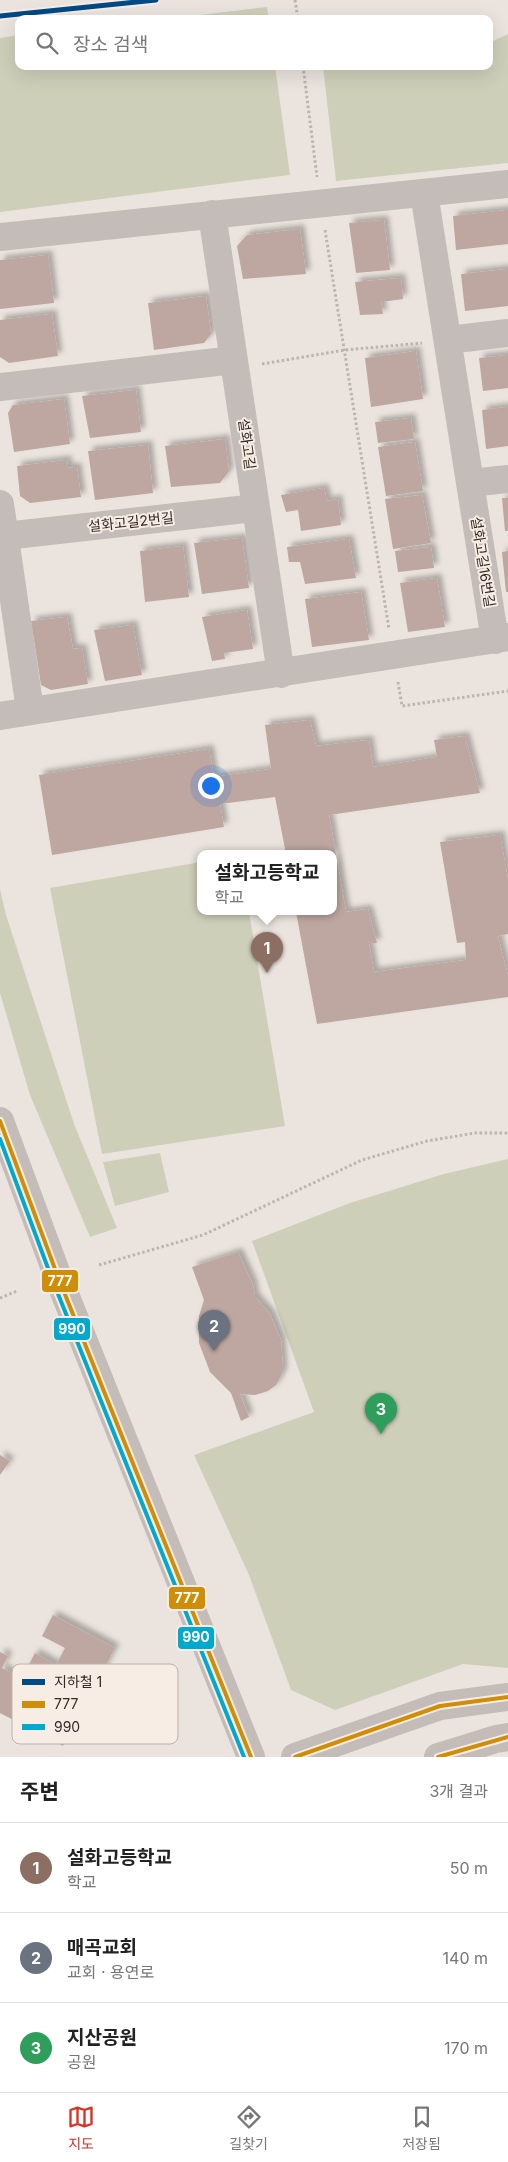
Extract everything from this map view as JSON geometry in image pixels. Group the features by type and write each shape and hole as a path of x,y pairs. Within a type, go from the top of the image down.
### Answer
{"street":[{"path":"0,236 508,184"},
{"name":"설화고길16번길","path":"424,193 436,342 471,483 502,639"},
{"name":"설화고길","path":"212,214 281,674"},
{"path":"436,342 508,333"},
{"path":"0,387 234,360"},
{"path":"471,483 508,479"},
{"path":"0,504 30,710"},
{"name":"설화고길2번길","path":"5,536 256,508"},
{"path":"0,716 502,639"},
{"path":"0,1121 58,1277 250,1757"},
{"path":"295,1757 440,1706 508,1697"},
{"path":"438,1757 496,1738 508,1737"}],"path":[{"path":"296,0 298,15"},
{"path":"304,70 318,186"},
{"path":"325,227 389,631"},
{"path":"261,364 345,350 436,342"},
{"path":"398,681 402,706 508,691"},
{"path":"99,1265 203,1235 362,1160 427,1141 475,1134 508,1133"},
{"path":"0,1298 17,1292"}],"green space":[{"path":"267,7 268,15 200,15"},
{"path":"508,34 508,163 336,181 323,70 493,70 493,41"},
{"path":"15,36 15,70 276,70 290,175 0,212 0,38"},
{"path":"197,863 197,915 250,915 285,1126 102,1154 50,888"},
{"path":"0,889 6,915 74,1124 117,1228 90,1237 30,1095 0,993"},
{"path":"160,1153 169,1192 115,1206 103,1162"},
{"path":"508,1159 508,1668 463,1664 335,1710 291,1690 249,1575 194,1455 314,1412 252,1241 350,1203 444,1174"}],"building":[{"path":"508,210 508,244 456,250 453,216"},
{"path":"384,220 390,270 356,273 349,223"},
{"path":"300,229 306,274 243,279 237,246 247,235"},
{"path":"48,255 54,303 0,309 0,260"},
{"path":"508,269 508,306 465,311 461,274"},
{"path":"401,278 403,299 381,302 383,314 360,315 355,282"},
{"path":"206,296 211,334 204,343 154,350 148,303"},
{"path":"52,314 58,356 9,363 0,357 0,320"},
{"path":"416,351 423,399 371,407 365,358"},
{"path":"508,355 508,388 483,391 479,358"},
{"path":"136,390 141,432 90,438 82,396"},
{"path":"64,399 70,444 14,452 8,413 13,405"},
{"path":"508,407 508,446 486,449 482,410"},
{"path":"411,418 414,439 378,443 375,422"},
{"path":"225,439 229,471 220,483 171,487 165,446"},
{"path":"415,442 423,491 386,496 378,447"},
{"path":"148,445 153,493 95,500 88,451"},
{"path":"67,460 68,468 77,467 81,497 30,503 20,496 17,466"},
{"path":"324,488 327,501 338,499 341,525 301,531 298,510 286,512 281,495"},
{"path":"422,495 431,543 393,549 385,499"},
{"path":"502,498 508,498 508,531 505,531"},
{"path":"242,538 249,588 202,594 194,543"},
{"path":"349,539 356,578 305,584 300,562 289,562 287,547"},
{"path":"183,546 189,597 145,602 140,551"},
{"path":"431,547 434,568 398,572 395,551"},
{"path":"508,551 508,592 506,592 502,552"},
{"path":"437,578 445,627 408,632 400,583"},
{"path":"361,592 369,640 312,647 305,599"},
{"path":"247,610 253,649 224,653 225,659 212,661 202,617"},
{"path":"67,617 73,649 82,648 88,684 51,690 41,685 31,621"},
{"path":"133,625 142,675 105,681 94,630"},
{"path":"310,720 316,746 369,740 373,767 437,757 434,740 465,736 480,793 329,815 335,850 285,850 275,797 220,804 224,827 52,855 39,775 209,749 214,777 271,769 265,725"},
{"path":"500,835 508,879 508,934 498,936 508,976 508,997 317,1024 297,915 337,915 337,861 346,912 368,909 377,943 369,944 374,972 466,960 465,942 457,943 440,842"},
{"path":"238,1252 253,1285 255,1297 270,1314 281,1340 283,1370 276,1385 268,1391 255,1395 240,1394 249,1417 241,1421 231,1393 210,1372 199,1343 199,1316 204,1300 192,1267"},
{"path":"0,1455 10,1461 0,1475"},
{"path":"53,1615 115,1648 107,1664 57,1664 65,1648 42,1636"},
{"path":"0,1652 8,1656 2,1668 12,1673 12,1719 0,1713"},
{"path":"35,1653 54,1664 29,1664"}],"metro line":[{"name":"1","path":"0,16 156,0"}],"transit line":[{"name":"777","path":"0,1121 58,1277 251,1757"},
{"name":"990","path":"0,1139 52,1279 244,1757"},
{"name":"777","path":"295,1757 440,1706 508,1697"},
{"name":"777","path":"438,1757 508,1737"}],"place":[{"name":"설화고등학교","path":"267,973"},
{"name":"매곡교회","path":"214,1351"},
{"name":"지산공원","path":"381,1434"}]}
